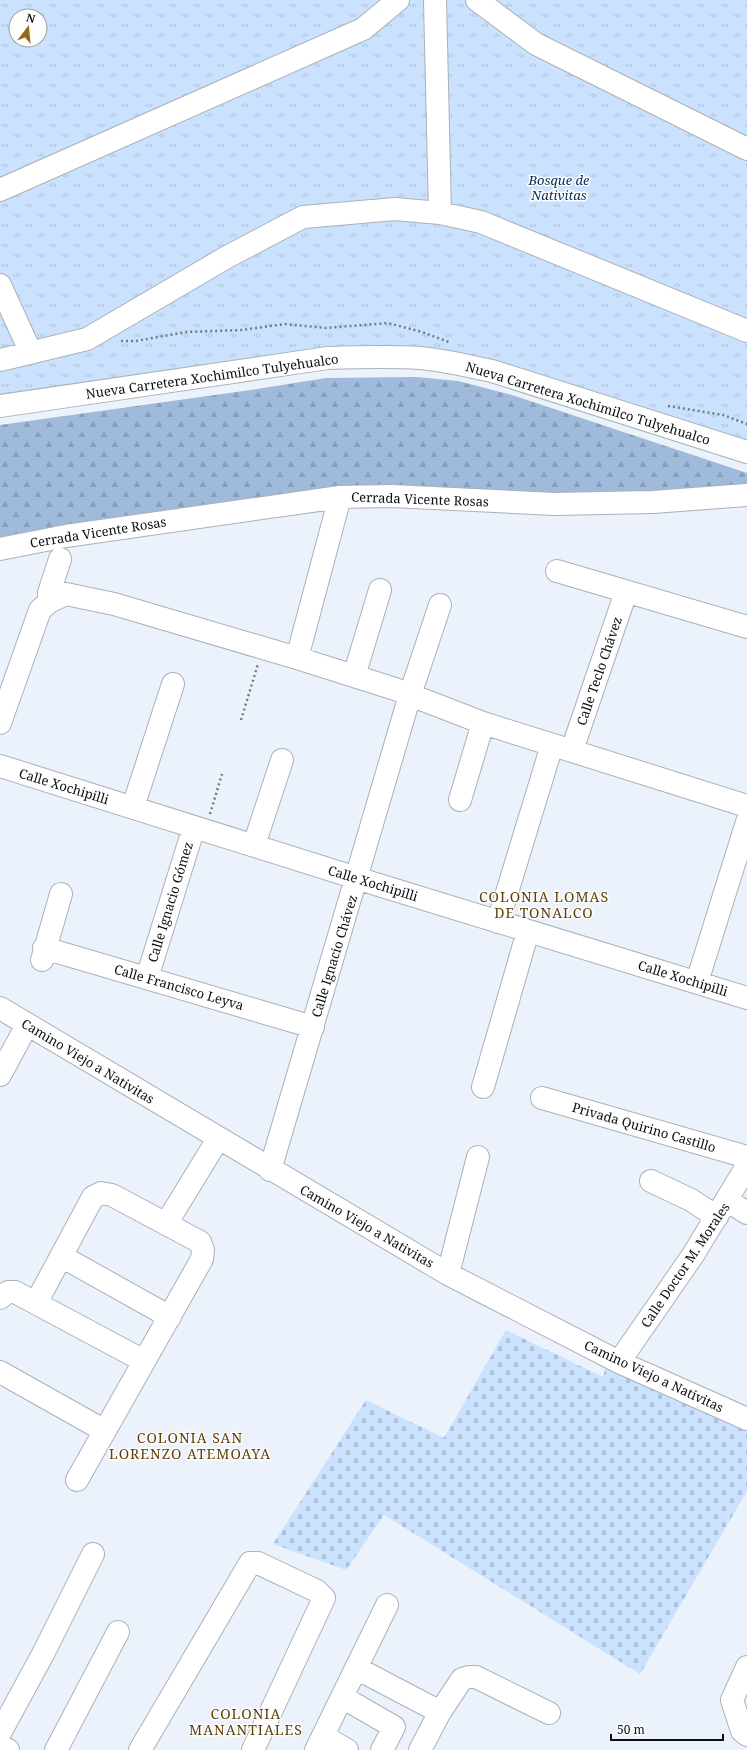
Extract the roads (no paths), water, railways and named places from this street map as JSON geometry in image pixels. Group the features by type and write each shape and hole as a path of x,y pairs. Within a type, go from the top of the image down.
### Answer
{"street":[{"path":"0,190 363,29 398,0"},
{"path":"435,0 440,213"},
{"path":"477,0 536,44 747,149"},
{"path":"0,360 86,339 227,257 303,217 394,209 440,213 481,222 747,331"},
{"path":"0,285 31,353"},
{"name":"Nueva Carretera Xochimilco Tulyehualco","path":"0,406 328,358 370,356 420,358 456,363 492,371 747,452"},
{"name":"Cerrada Vicente Rosas","path":"0,549 66,536 340,497 391,496 555,504 653,502 747,495"},
{"path":"297,658 340,497"},
{"path":"60,559 49,593 58,598 114,604 297,658 410,695 483,723 747,806"},
{"path":"557,571 747,627"},
{"path":"354,676 380,590"},
{"name":"Calle Teclo Chávez","path":"498,922 562,747 626,592"},
{"path":"0,723 40,610 58,598"},
{"name":"Calle Ignacio Chávez","path":"270,1170 410,695 440,605"},
{"path":"133,807 173,684"},
{"path":"460,800 483,723"},
{"path":"254,846 282,760"},
{"name":"Calle Xochipilli","path":"0,766 498,922 747,998"},
{"path":"697,982 747,822"},
{"name":"Calle Ignacio Gómez","path":"147,978 200,828"},
{"name":"Calle Francisco Leyva","path":"61,894 43,954 147,978 313,1027"},
{"path":"483,1087 528,931"},
{"name":"Camino Viejo a Nativitas","path":"0,1008 270,1170 448,1274 619,1362 747,1419"},
{"path":"0,1075 27,1025"},
{"name":"Privada Quirino Castillo","path":"542,1098 747,1157"},
{"path":"166,1224 218,1139"},
{"path":"448,1274 478,1157"},
{"name":"Calle Doctor M. Morales","path":"619,1362 693,1255 747,1166"},
{"path":"651,1181 690,1200 722,1209 747,1213"},
{"path":"36,1303 93,1197 101,1193 112,1195 200,1242 203,1250 202,1259 77,1480"},
{"path":"61,1256 170,1317"},
{"path":"0,1298 8,1292 14,1292 144,1361"},
{"path":"0,1372 105,1431"},
{"path":"0,1733 43,1654 93,1554"},
{"path":"140,1750 250,1563 258,1563 318,1592 324,1598 253,1750"},
{"path":"344,1749 320,1743 387,1605"},
{"path":"56,1750 118,1632"},
{"path":"747,1667 732,1700 742,1731 747,1735"},
{"path":"356,1668 440,1712"},
{"path":"420,1750 440,1712 462,1679 469,1676 476,1677 549,1713"},
{"path":"382,1750 409,1696"},
{"path":"342,1697 394,1727"},
{"path":"0,1746 8,1750"}],"district":[{"name":"COLONIA LOMAS DE TONALCO","path":"544,904"},
{"name":"COLONIA SAN LORENZO ATEMOAYA","path":"190,1446"},
{"name":"COLONIA MANANTIALES","path":"246,1722"}],"park label":[{"name":"Bosque de Nativitas","path":"559,188"}]}
